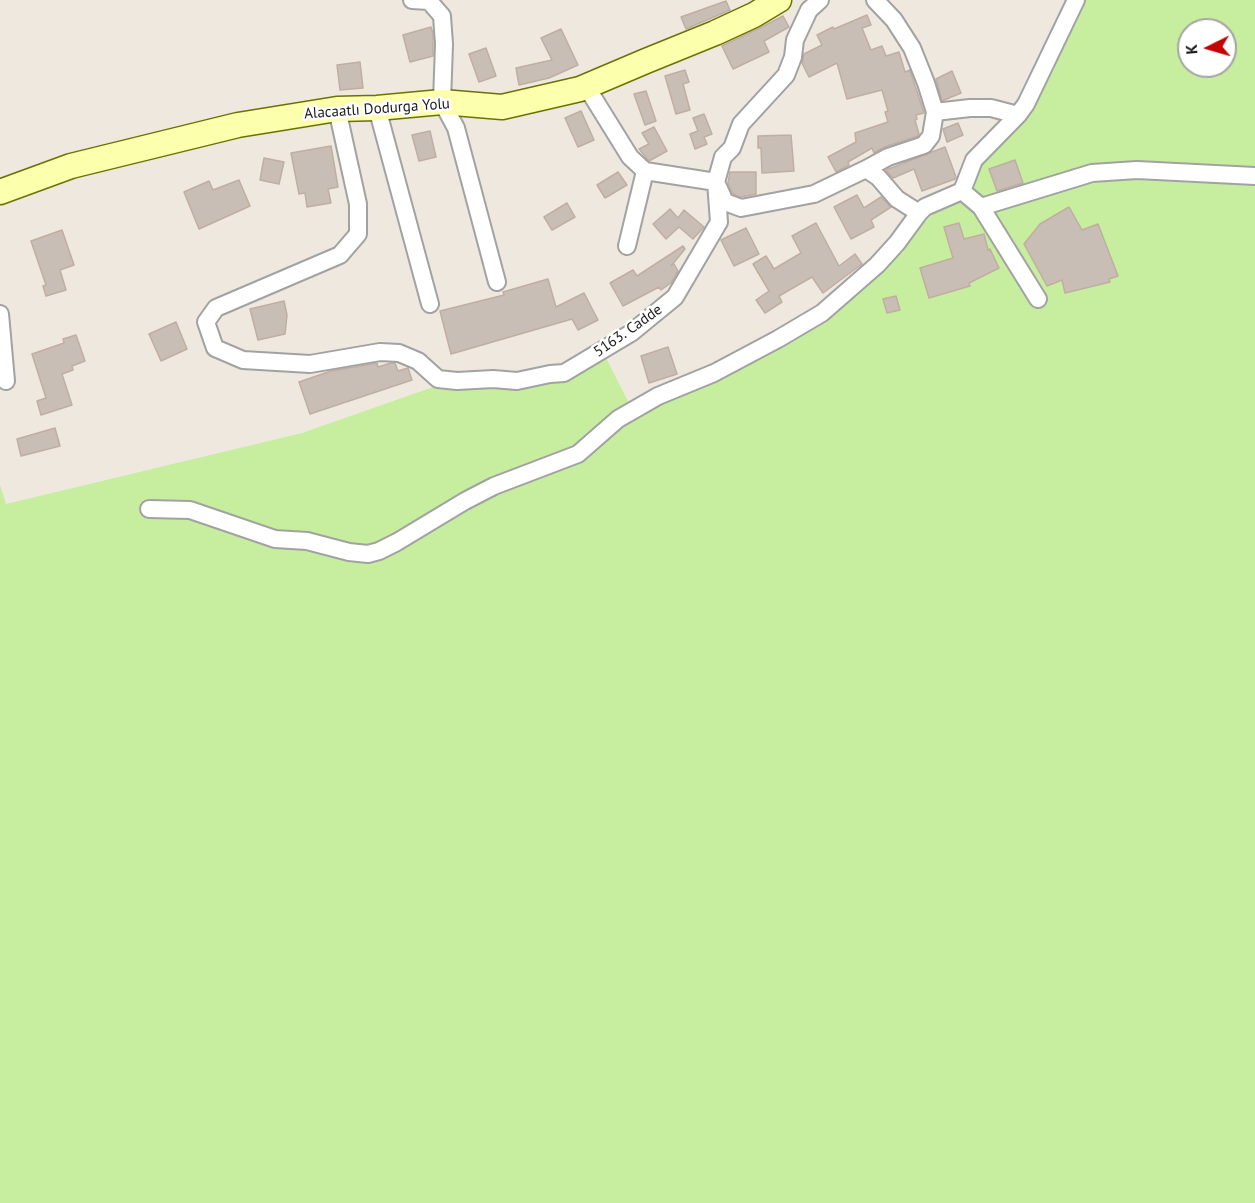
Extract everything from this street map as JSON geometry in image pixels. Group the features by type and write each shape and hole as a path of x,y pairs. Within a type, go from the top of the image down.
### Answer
{"street":[{"path":"412,0 429,1 442,16 444,44 442,102 456,128 497,282"},
{"name":"Alacaatlı Dodurga Yolu","path":"0,192 71,166 237,124 337,109 442,102 502,107 580,89 715,33 749,8 779,0"},
{"path":"820,0 808,10 795,40 793,57 786,75 741,124 732,148 723,157 716,182 725,202 741,208 814,194 888,157 924,145 931,136 935,112 912,48 894,20 874,0"},
{"path":"149,509 190,510 275,539 307,541 349,552 368,554 397,542 494,486 578,454 618,420 658,396 714,373 822,313 877,265 925,207 962,191 974,160 1026,104 1076,0"},
{"path":"586,86 630,157 645,171 716,182"},
{"path":"377,108 430,304"},
{"path":"935,112 991,108 1018,115"},
{"name":"5163. Cadde","path":"337,109 358,204 358,234 340,255 216,308 206,322 215,348 243,360 310,364 380,352 399,353 418,360 438,379 458,381 493,379 517,381 564,373 631,333 675,297 719,222 716,182"},
{"path":"866,169 878,177 897,199 919,213"},
{"path":"981,207 1092,173 1137,170 1255,176"},
{"path":"627,246 645,171"},
{"path":"962,191 981,207 1038,299"},
{"path":"0,314 6,381"}],"green space":[{"path":"1077,0 1255,0 1255,1203 0,1203 0,485 6,504 302,433 439,385 529,385 604,354 636,417 709,381 882,269 936,210 953,201 1009,134"}],"building":[{"path":"726,1 730,10 686,29 681,17"},
{"path":"867,15 871,25 862,28 871,50 882,46 886,56 899,52 905,72 910,70 924,113 916,115 918,136 884,147 874,153 872,148 836,172 828,157 856,142 855,133 888,122 885,112 888,111 882,90 847,99 837,63 809,77 802,63 804,54 822,45 817,35"},
{"path":"783,16 789,27 764,41 769,52 733,69 722,46"},
{"path":"431,27 433,56 410,62 403,35"},
{"path":"561,29 578,65 549,78 519,85 516,68 552,60 541,38"},
{"path":"486,48 496,76 479,82 469,54"},
{"path":"360,62 363,88 340,90 337,65"},
{"path":"685,70 689,82 683,84 690,110 676,114 665,76"},
{"path":"952,71 961,93 942,101 936,79"},
{"path":"646,91 656,121 645,125 634,94"},
{"path":"581,111 594,140 578,147 565,118"},
{"path":"704,114 712,134 704,137 707,144 695,149 690,134 698,131 693,118"},
{"path":"958,123 963,135 947,142 943,129"},
{"path":"654,127 667,151 649,161 639,149 649,144 642,133"},
{"path":"430,131 436,157 419,161 412,135"},
{"path":"791,135 794,171 762,173 758,136"},
{"path":"331,146 338,187 328,189 331,203 307,207 305,193 299,194 291,153"},
{"path":"945,147 955,179 922,191 914,169 893,178 886,170"},
{"path":"264,158 284,162 279,184 260,180"},
{"path":"1015,160 1023,183 997,191 989,169"},
{"path":"618,172 627,185 605,198 597,185"},
{"path":"730,172 756,172 756,194 741,197 733,194 728,183"},
{"path":"239,180 250,206 199,229 184,192 209,181 213,190"},
{"path":"857,195 864,208 881,197 891,207 871,220 874,227 851,239 834,207"},
{"path":"567,203 575,217 552,230 544,217"},
{"path":"1069,207 1082,230 1098,224 1118,276 1109,279 1110,282 1065,293 1062,280 1047,286 1024,244 1040,224"},
{"path":"670,209 678,218 684,210 704,227 693,239 679,227 666,239 653,224"},
{"path":"816,223 839,266 855,254 862,264 823,293 812,277 779,296 782,302 765,313 756,300 769,291 753,264 766,256 774,269 801,253 792,236"},
{"path":"959,223 964,239 984,234 988,250 990,249 999,268 969,283 970,286 929,298 920,268 953,258 944,227"},
{"path":"746,228 759,254 734,266 721,240"},
{"path":"62,230 74,265 60,270 66,290 46,296 43,286 46,285 31,241"},
{"path":"683,246 685,249 671,266 674,264 678,271 671,283 661,290 659,287 623,306 610,283 633,270 637,276"},
{"path":"548,279 556,307 584,293 598,320 578,330 572,319 451,354 440,311 504,295 503,292"},
{"path":"896,296 900,310 887,313 883,299"},
{"path":"284,301 287,315 285,334 258,340 250,309"},
{"path":"176,322 187,349 161,361 149,334"},
{"path":"76,335 85,361 72,366 73,370 62,374 72,405 41,415 37,401 46,398 32,354 64,343 63,339"},
{"path":"668,347 677,374 649,383 641,356"},
{"path":"377,363 378,367 395,363 398,371 408,368 412,380 310,414 299,382 331,371"},
{"path":"55,428 60,446 21,456 17,439"}]}
